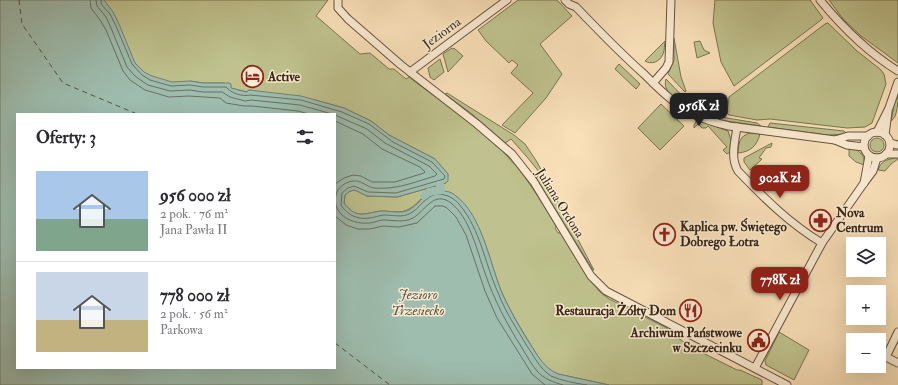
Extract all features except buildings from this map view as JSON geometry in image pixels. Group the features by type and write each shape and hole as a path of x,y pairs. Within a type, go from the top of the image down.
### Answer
{"street":[{"name":"Juliana Ordona","path":"338,0 338,7 341,13 410,72 477,124 512,154 534,182 591,276 606,291 787,385"},
{"name":"Jeziorna","path":"410,72 507,0"},
{"path":"565,0 569,4 575,4 618,50 672,100 700,117 717,123 737,127 835,140 847,145 864,147"},
{"path":"653,83 666,68 669,62 672,0"},
{"path":"820,0 834,18 861,44 898,71"},
{"path":"835,140 848,136 868,136 877,132 889,108 898,82"},
{"path":"885,135 889,108"},
{"path":"737,127 734,164 738,171 782,214 822,243"},
{"path":"877,132 885,135 890,143 889,151 886,154"},
{"path":"868,136 864,143 864,147 870,156 878,158 886,154 898,154"},
{"path":"890,143 898,145"},
{"path":"864,183 870,156"},
{"path":"755,368 822,243 873,172 878,158"},
{"path":"898,332 886,357 898,363"}],"green space":[{"path":"80,0 328,0 316,16 360,54 370,53 389,69 394,69 406,79 409,77 466,119 506,154 533,189 556,226 555,228 558,233 561,233 587,276 600,292 609,299 667,328 668,332 699,351 737,370 762,380 762,385 609,385 553,372 544,365 539,358 511,311 503,295 477,225 470,212 460,201 448,192 439,190 426,194 406,211 382,211 367,214 358,214 353,212 344,203 345,195 350,191 355,190 367,196 397,197 446,183 448,174 435,159 389,135 371,121 344,108 315,100 249,90 247,92 231,88 224,83 203,83 190,81 159,95"},
{"path":"518,0 557,0 572,16 540,44 562,74 546,98 515,133 502,125 533,93 511,73 518,65 512,60 509,63 486,41 478,30"},
{"path":"715,0 810,0 823,18 734,86 721,62 713,23"},
{"path":"829,0 898,0 898,63 861,36 843,19"},
{"path":"828,23 884,74 886,84 872,123 865,127 847,128 770,119 757,120 729,115 727,113 729,97"},
{"path":"674,38 685,92 668,74 674,60"},
{"path":"665,41 664,52 658,61 650,63 645,61"},
{"path":"700,41 704,50 710,53 697,58 694,42"},
{"path":"452,48 463,56 448,72 443,54"},
{"path":"440,59 444,72 434,80 430,77 428,68"},
{"path":"619,64 640,84 636,89 615,69"},
{"path":"666,79 694,108 693,109 670,94 665,84"},
{"path":"898,92 898,104 895,116 891,121 894,105"},
{"path":"447,93 514,135 525,144 537,162 594,270 536,178 540,173 527,157 511,139 505,143 472,114 445,94"},
{"path":"661,104 684,126 660,150 638,128"},
{"path":"711,104 714,106 722,106 722,110 717,113 702,109"},
{"path":"703,114 757,123 761,126 720,120"},
{"path":"697,120 728,131 731,140 730,152 727,154 723,150 727,147 708,126 706,128 702,128 698,124 694,128"},
{"path":"770,123 844,131 847,134 828,135 768,127"},
{"path":"746,134 760,134 757,142 749,150 738,153 739,143 742,138"},
{"path":"877,138 882,140 884,145 882,150 877,152 872,150 870,145 872,140"},
{"path":"772,143 771,147 766,148 759,158 762,159 750,170 744,162 744,158"},
{"path":"849,147 855,149 863,155 864,165 856,162 849,156"},
{"path":"898,157 898,159 885,171 878,170 882,163"},
{"path":"779,332 809,350 794,380 766,365 765,361"}],"water":[{"name":"Jezioro Trzesiecko","path":"0,0 104,0 113,12 119,24 135,63 144,72 152,76 172,82 190,81 203,83 229,83 231,84 231,88 246,92 249,90 301,96 344,108 371,121 389,135 435,159 448,174 448,181 446,183 397,197 367,196 355,190 350,191 345,195 344,203 349,209 358,214 382,211 403,212 409,210 432,192 446,191 454,195 465,204 479,227 505,300 523,332 542,361 558,374 609,385 0,385"}],"waterway":[{"path":"424,196 429,192 441,190 440,185"}],"ferry route":[{"path":"19,0 22,24 63,83 135,113"},
{"path":"336,344 390,385"}],"place":[{"name":"Active","path":"253,77"},
{"name":"Nova Centrum","path":"821,220"},
{"name":"Kaplica pw. Świętego Dobrego Łotra","path":"665,234"},
{"name":"Restauracja Żółty Dom","path":"691,311"},
{"name":"Archiwum Państwowe w Szczecinku","path":"758,340"}]}
